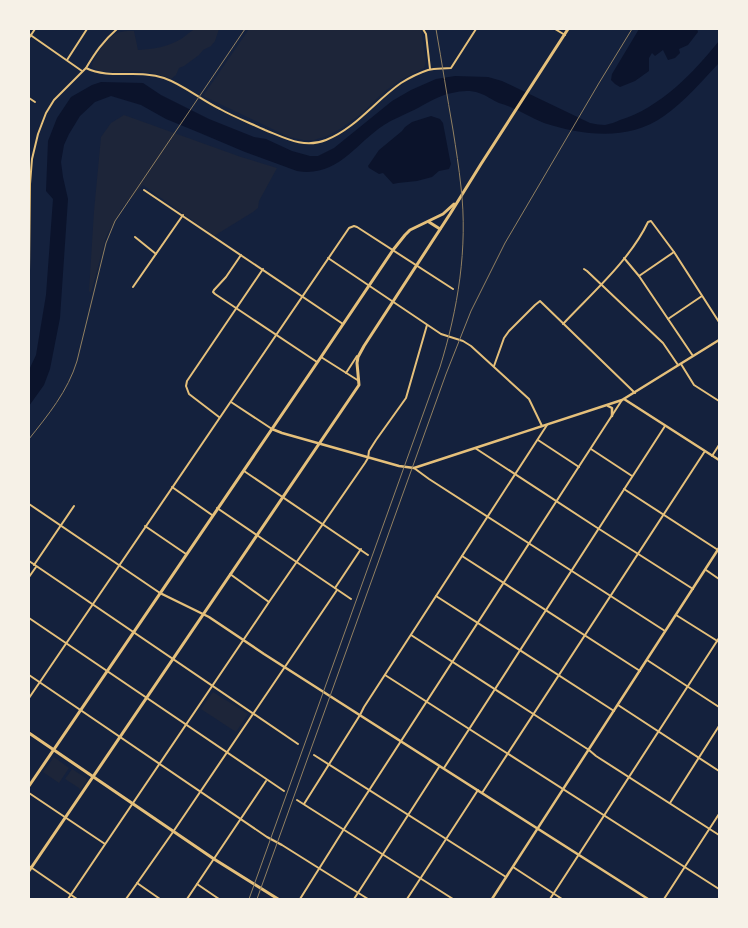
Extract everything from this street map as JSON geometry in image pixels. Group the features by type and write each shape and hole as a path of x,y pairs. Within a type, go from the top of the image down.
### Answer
{"main road":[{"path":"29,869 358,387 357,363 361,352 568,29"},
{"path":"29,786 393,250 409,231 443,214 458,200"},
{"path":"428,221 440,229"},
{"path":"29,733 173,832 278,899"}],"street":[{"path":"35,29 29,36 82,71"},
{"path":"67,60 87,29"},
{"path":"29,272 30,159 48,109 57,96 86,68 108,36 117,29 132,29"},
{"path":"423,29 426,34 430,69"},
{"path":"86,68 106,74 146,74 164,78 228,113 290,141 305,144 320,142 340,133 358,121 400,83 411,77 430,69 451,68 476,29"},
{"path":"555,29 565,35"},
{"path":"29,98 35,102"},
{"path":"144,190 344,324"},
{"path":"133,287 182,215"},
{"path":"564,324 624,258 648,222 651,221 674,252 719,322"},
{"path":"29,698 347,230 354,226 358,227 453,289"},
{"path":"135,237 156,254"},
{"path":"639,276 674,252"},
{"path":"242,255 213,292 318,362"},
{"path":"328,258 441,334 466,342 529,399 542,426"},
{"path":"624,258 639,276 693,356"},
{"path":"220,417 189,394 186,386 188,378 263,269"},
{"path":"584,269 664,343 694,385 719,401"},
{"path":"668,319 702,296"},
{"path":"494,367 504,338 540,301 635,392"},
{"path":"68,899 406,398 427,325"},
{"path":"230,402 282,434 399,466 414,468 623,400 719,340"},
{"path":"346,373 361,352"},
{"path":"321,357 359,382"},
{"path":"300,899 623,400"},
{"path":"623,400 719,460"},
{"path":"606,405 612,408 612,416"},
{"path":"304,804 385,675 548,424"},
{"path":"444,768 665,425"},
{"path":"538,440 579,467"},
{"path":"712,456 719,445"},
{"path":"475,448 693,589"},
{"path":"591,449 632,476"},
{"path":"482,793 705,451"},
{"path":"414,468 666,631"},
{"path":"244,471 368,555"},
{"path":"172,487 212,515"},
{"path":"492,899 719,549 624,489"},
{"path":"29,504 160,593 203,614 648,899"},
{"path":"29,577 74,506"},
{"path":"217,508 351,599"},
{"path":"145,526 186,554"},
{"path":"126,899 285,667 361,550"},
{"path":"462,556 640,671"},
{"path":"29,561 298,744"},
{"path":"706,570 719,578"},
{"path":"230,574 269,602"},
{"path":"436,596 614,711"},
{"path":"676,615 718,642"},
{"path":"29,618 284,791"},
{"path":"411,635 719,834"},
{"path":"550,899 719,638"},
{"path":"647,660 719,706"},
{"path":"29,675 267,837 368,899"},
{"path":"385,675 719,890"},
{"path":"618,706 719,771"},
{"path":"670,803 719,726"},
{"path":"314,755 506,878"},
{"path":"354,899 439,766"},
{"path":"187,899 267,780"},
{"path":"407,899 478,790"},
{"path":"29,792 106,844"},
{"path":"297,800 452,899"},
{"path":"664,899 719,814"},
{"path":"513,868 562,899"},
{"path":"29,869 77,899"},
{"path":"137,883 160,899"},
{"path":"197,884 219,899"}],"shaded area":[{"path":"195,29 219,29 211,46 179,68 176,75 171,79 147,72 109,72 92,67 94,60 105,43 117,33 134,31 138,50 171,44"},
{"path":"249,29 421,29 426,62 424,68 400,80 361,114 340,129 314,140 303,140 289,137 203,96"},
{"path":"639,29 697,29 698,32 688,45 679,49 680,53 675,58 668,60 663,50 655,56 652,53 649,58 649,71 635,81 620,87 611,80 612,74"},
{"path":"719,41 719,63 706,77 664,116 636,129 606,134 575,131 544,123 479,93 459,92 437,98 391,121 345,158 334,165 311,172 297,171 245,152 166,119 141,105 111,96 95,102 80,116 64,145 61,162 68,199 60,318 50,369 44,385 29,406 29,370 36,355 46,295 53,199 46,191 48,141 57,118 71,97 92,85 101,82 143,83 161,95 209,119 254,137 266,139 292,151 310,156 318,156 334,148 392,101 436,79 455,76 488,77 502,81 590,123 611,124 649,107 662,98 699,65"},
{"path":"124,115 277,168 259,201 258,208 214,236 143,185 122,208 106,237 91,293 89,291 94,211 101,137 111,123"},
{"path":"431,116 440,119 443,123 451,164 449,169 439,171 432,177 393,184 383,173 379,174 369,168 368,166 379,150 405,127 412,122"},
{"path":"213,692 248,714 236,732 201,709"},
{"path":"54,757 69,768 59,783 43,772"},
{"path":"72,769 86,778 87,781 80,790 65,779"}],"railway":[{"path":"29,439 57,402 73,372 106,243 115,221 245,29"},
{"path":"249,899 440,367 452,323 460,278 463,210 456,151 436,29"},
{"path":"257,899 446,374 471,311 505,243 632,29"}]}
